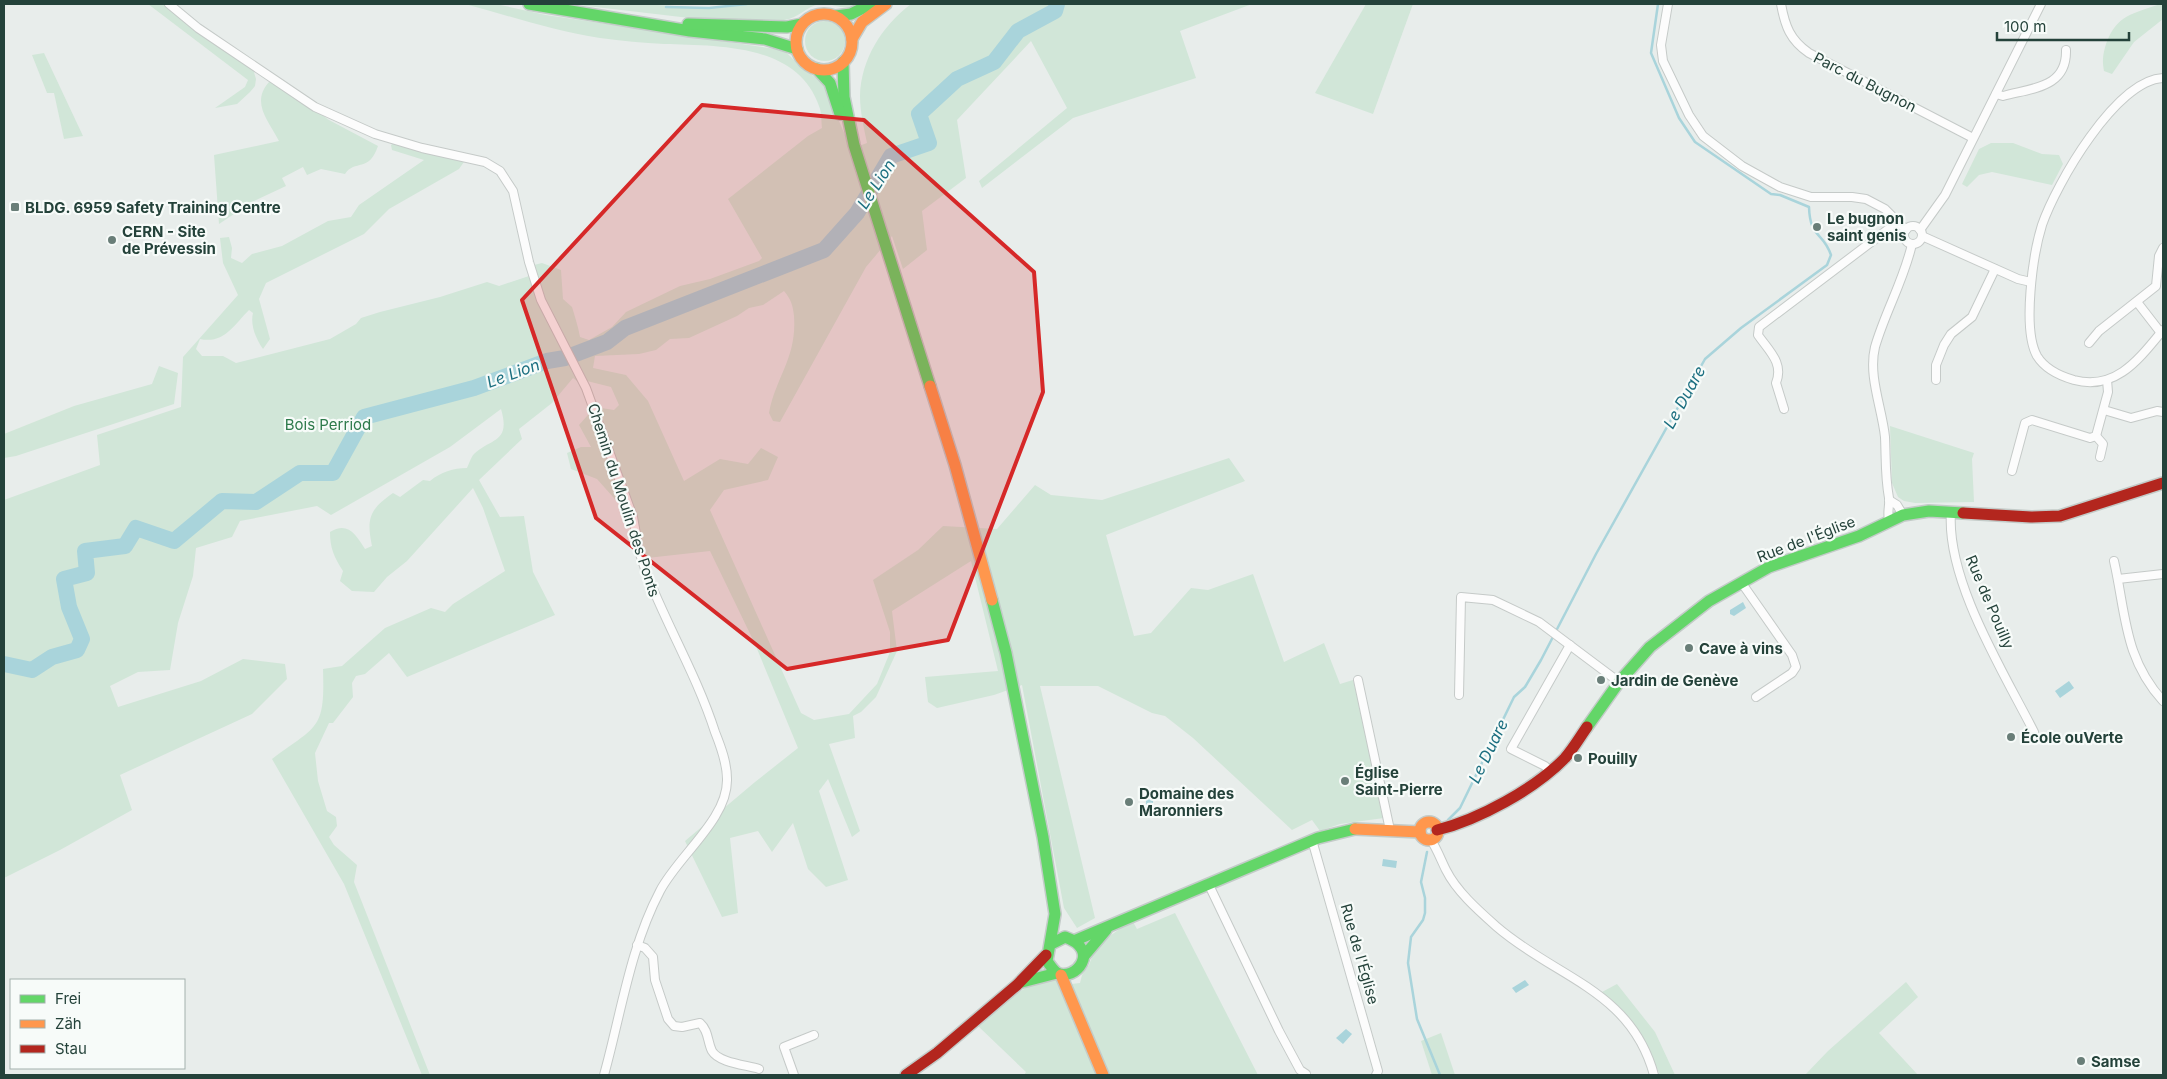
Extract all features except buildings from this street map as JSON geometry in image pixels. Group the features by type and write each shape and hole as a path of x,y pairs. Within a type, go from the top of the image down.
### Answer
{"main road":[{"path":"529,4 706,34 765,40 797,49"},
{"path":"854,145 843,124 830,83 817,68 802,59 797,49 797,36 802,24 811,17 821,14 836,16 851,14 871,4"},
{"path":"817,68 834,68 843,62 851,52 852,39 862,22 886,4"},
{"path":"836,16 846,24 852,39"},
{"path":"653,24 787,26 802,24"},
{"path":"843,62 844,97 854,145 956,465 1006,653 1043,837 1054,914 1051,944 1046,955 1022,982 934,1056 906,1075"},
{"path":"1951,512 2031,517 2060,516 2163,483"},
{"name":"Rue de l'Église","path":"1390,830 1420,832 1421,826 1427,823 1432,824 1434,835 1482,814 1524,791 1551,772 1574,747 1619,682 1640,657 1664,635 1709,601 1741,582 1784,561 1859,536 1890,520 1929,512 1951,512"},
{"path":"1051,944 1108,928 1126,918 1312,840 1355,829 1390,830"},
{"path":"1054,914 1070,938 1083,950 1084,956"},
{"path":"1022,982 1066,973 1084,956 1108,928"},
{"path":"1046,955 1050,967 1066,973"},
{"path":"1066,973 1078,1011 1103,1075"},
{"path":"1066,973 1078,1011"}],"street":[{"name":"Chemin du Moulin des Ponts","path":"169,4 198,28 315,107 375,134 422,148 485,162 500,171 513,191 529,262 541,300 586,388 633,517 638,551 710,714 727,771 726,792 721,806 665,882 650,912 637,945 604,1075"},
{"path":"1668,4 1661,45 1663,61 1688,115 1702,136 1742,166 1780,187 1811,197 1852,196 1877,204 1899,221 1906,230 1905,238 1912,244"},
{"name":"Parc du Bugnon","path":"1781,4 1787,29 1794,42 1809,53 1973,138"},
{"path":"1890,520 1885,478 1884,436 1873,366 1875,348 1904,274 1912,244 1916,243 1945,195 2041,4"},
{"path":"1996,94 2003,96 2059,78 2066,61 2066,50"},
{"path":"2137,302 2161,336 2128,370 2107,380 2089,382 2064,377 2049,369 2038,357 2031,332 2031,282 2043,224 2055,198 2098,127 2123,99 2146,82 2163,78"},
{"path":"1784,408 1776,383 1780,373 1778,364 1758,336 1759,327 1899,221"},
{"path":"1906,230 1913,226 1921,233 1995,269 2018,279 2031,282"},
{"path":"2089,343 2099,331 2156,286 2159,256 2163,248"},
{"path":"1936,380 1936,365 1944,345 1952,334 1972,317 1995,269"},
{"path":"2096,436 2108,392 2107,380"},
{"path":"2104,410 2131,418 2157,411 2163,412"},
{"path":"2012,471 2026,423 2032,420 2090,438 2096,436"},
{"path":"2096,436 2102,444 2100,457"},
{"path":"1889,500 1896,505 1903,516"},
{"name":"Rue de Pouilly","path":"1951,512 1950,537 1956,569 1982,627 2034,732"},
{"path":"2114,561 2132,652 2148,683 2163,700"},
{"path":"2118,580 2163,574"},
{"path":"1741,582 1792,655 1796,667 1792,673 1756,698"},
{"path":"1459,695 1461,597 1493,600 1548,628 1619,682"},
{"path":"1551,772 1545,766 1511,749 1570,644"},
{"path":"1358,680 1390,830"},
{"path":"1434,835 1452,879 1490,920 1507,935 1599,994 1619,1012 1640,1039 1654,1075"},
{"name":"Rue de l'Église","path":"1312,840 1378,1071 1376,1075"},
{"path":"1208,883 1279,1031 1300,1070 1306,1074"},
{"path":"637,945 645,948 653,957 655,980 668,1019 674,1026 682,1028 700,1023 706,1028 712,1051 718,1057 759,1068"},
{"path":"794,1075 784,1048 814,1035"}],"highlighted area":[{"path":"702,105 864,120 1034,272 1043,392 948,640 787,669 596,518 522,300"}],"green space":[{"path":"148,4 164,4 206,38 253,69 256,79 255,86 237,104 215,108 245,87 248,80"},
{"name":"Bois Perriod","path":"465,4 496,4 546,15 782,50 823,84 851,149 867,143 861,114 860,96 861,82 869,56 882,33 911,4 1252,4 1180,31 1196,78 1073,118 982,188 979,181 1067,108 1031,41 957,120 966,178 922,211 927,250 903,269 892,236 866,267 780,422 773,421 769,413 776,388 789,355 794,331 792,306 784,291 763,305 749,308 737,316 689,338 670,339 656,350 639,354 595,356 593,368 626,375 648,401 684,481 720,459 748,464 761,448 778,457 768,480 724,490 710,510 801,713 814,720 849,714 877,684 890,652 890,632 873,580 918,550 943,526 997,529 1035,485 1051,495 1102,500 1229,458 1245,481 1106,535 1134,636 1151,633 1191,588 1208,590 1253,574 1284,662 1324,643 1340,684 1353,680 1380,791 1384,818 1340,824 1320,831 1312,820 1292,830 1193,738 1165,716 1152,713 1098,686 1040,686 1095,918 1077,928 1064,908 1022,685 994,695 937,708 928,702 925,677 998,671 971,561 892,611 897,651 876,697 861,712 853,716 855,738 829,744 860,831 852,837 828,779 819,791 848,880 826,887 808,869 793,823 772,852 758,831 730,838 738,913 722,917 685,841 798,748 755,644 710,551 647,558 637,524 597,479 571,469 567,453 581,447 591,447 579,425 595,407 614,410 619,405 611,387 587,381 582,385 573,378 552,403 519,429 522,439 479,480 500,517 524,516 533,572 555,615 407,677 389,653 365,674 356,676 352,683 353,697 333,723 329,723 315,753 318,781 327,811 336,817 337,826 329,837 334,845 357,865 354,882 430,1075 422,1075 344,884 272,759 309,732 316,724 322,704 323,669 342,666 385,628 431,608 445,612 453,604 505,571 483,508 473,488 407,561 387,577 374,592 352,591 340,581 343,571 333,552 330,532 336,529 347,529 355,535 365,549 372,546 370,521 379,504 393,493 400,497 423,480 430,481 447,471 467,468 474,454 501,434 503,420 501,409 450,447 331,515 317,506 240,521 232,537 196,548 193,576 178,623 170,670 138,672 110,686 118,707 201,681 243,659 285,664 287,679 252,714 120,775 132,810 60,850 4,878 4,500 100,465 97,435 181,407 183,357 238,295 223,263 220,238 229,237 232,248 231,258 242,263 252,254 282,246 328,221 351,217 359,205 424,160 392,150 391,145 396,142 466,159 459,169 389,209 364,234 266,283 259,299 270,339 263,349 254,332 253,313 249,310 233,328 222,336 216,339 200,339 196,349 202,356 223,356 236,363 330,339 356,324 361,318 380,312 440,297 487,282 499,286 529,276 534,265 542,263 561,270 563,299 572,307 580,337 589,340 612,327 626,312 680,286 710,279 759,261 762,258 728,199 808,136 822,128 819,106 808,85 793,70 775,59 754,52 731,48 600,38 549,27"},
{"path":"570,4 639,4 709,8 747,4 820,4 784,20 698,19"},
{"path":"820,4 859,4 844,7"},
{"path":"1366,4 1413,4 1373,114 1315,93"},
{"path":"2163,4 2163,19 2134,42 2112,74 2104,71 2105,48 2110,34 2115,27 2127,16"},
{"path":"829,21 836,24 842,30 845,41 844,49 836,58 829,61 821,61 814,58 806,49 805,37 808,30 817,22"},
{"path":"44,53 83,136 64,139 54,93 47,93 32,55"},
{"path":"270,81 329,120 378,146 370,160 353,167 345,174 321,169 307,175 303,167 282,178 286,186 252,202 219,224 214,155 279,141 266,118 261,104 261,96"},
{"path":"1991,143 2013,143 2042,154 2059,155 2063,164 2052,185 1992,172 1979,175 1967,187 1962,184 1979,149"},
{"path":"159,366 178,373 174,404 16,456 4,458 4,434 74,406 152,384"},
{"path":"1890,426 1974,453 1972,459 1974,502 1915,503 1904,501 1898,497 1892,483"},
{"path":"1175,913 1258,1075 1024,1075 1026,1072 978,1026 1005,1002 1036,983 1058,980 1063,985 1080,983 1096,946 1132,920 1137,929"},
{"path":"1906,982 1918,997 1879,1033 1918,1075 1805,1075 1828,1051"},
{"path":"1617,984 1655,1032 1675,1075 1660,1075 1643,1038 1602,992"},
{"path":"1441,1033 1455,1075 1432,1075 1421,1041"}],"water":[{"path":"1743,602 1746,608 1734,616 1730,614 1730,610"},
{"path":"2069,681 2074,688 2060,698 2055,691"},
{"path":"1146,798 1153,798 1153,813 1146,813"},
{"path":"1383,859 1397,861 1396,868 1382,866"},
{"path":"1525,980 1529,985 1516,993 1512,988"},
{"path":"1346,1029 1352,1034 1343,1044 1336,1038"}],"waterway":[{"path":"666,7 709,8 747,4"},
{"name":"Le Lion","path":"4,664 32,670 52,657 77,650 82,639 69,607 64,579 87,573 85,551 125,546 136,528 174,541 222,501 256,502 300,473 333,473 364,417 474,388 547,361 565,358 607,342 625,328 824,250 857,213 891,156 929,143 919,114 957,79 994,62 1018,31 1055,11 1057,4"},
{"name":"Le Duare","path":"1448,820 1460,808 1514,697 1525,687 1541,660 1596,554 1705,359 1741,328 1827,265 1831,255 1828,247 1814,230 1809,207 1780,195 1771,194 1695,142 1679,118 1651,53 1658,4"},
{"name":"Le Duare","path":"1427,852 1421,882 1425,898 1425,913 1423,920 1411,937 1408,963 1417,1019 1440,1075"}],"traffic: fast":[{"path":"529,4 690,31 765,39 797,49"},
{"path":"836,16 851,14 871,4"},
{"path":"688,24 787,27 802,24"},
{"path":"843,62 844,97 854,145 930,386"},
{"path":"817,69 830,83 840,114"},
{"path":"1587,727 1619,682 1650,647 1709,601 1769,567 1859,536 1903,515 1929,511 1963,513"},
{"path":"992,600 1006,653 1043,837 1055,914 1047,961 1057,973 1064,975 1071,973 1082,963 1082,949 1076,943 1065,937 1051,944"},
{"path":"1076,940 1318,838 1355,829"},
{"path":"1084,956 1106,930"},
{"path":"1022,982 1057,973"}],"traffic: slow":[{"path":"852,39 862,22 886,4"},
{"path":"824,14 835,16 844,22 850,31 852,42 850,53 844,62 835,68 824,70 813,68 804,62 798,53 796,42 798,31 804,22 813,16 824,14"},
{"path":"930,386 955,465 992,600"},
{"path":"1429,822 1435,825 1438,831 1435,837 1429,840 1423,837 1420,831 1423,825 1429,822"},
{"path":"1355,829 1420,832"},
{"path":"1061,975 1103,1075"}],"traffic: jam":[{"path":"1963,513 2031,517 2060,516 2163,483"},
{"path":"1437,830 1488,811 1522,792 1553,770 1574,747 1587,727"},
{"path":"906,1075 937,1053 1017,985 1046,955"}],"place":[{"name":"BLDG. 6959 Safety Training Centre","path":"15,207"},
{"name":"Le bugnon saint genis","path":"1817,227"},
{"name":"CERN - Site de Prévessin","path":"112,240"},
{"name":"Cave à vins","path":"1689,648"},
{"name":"Jardin de Genève","path":"1601,680"},
{"name":"École ouVerte","path":"2011,737"},
{"name":"Pouilly","path":"1578,758"},
{"name":"Église Saint-Pierre","path":"1345,781"},
{"name":"Domaine des Maronniers","path":"1129,802"},
{"name":"Samse","path":"2081,1061"}]}
